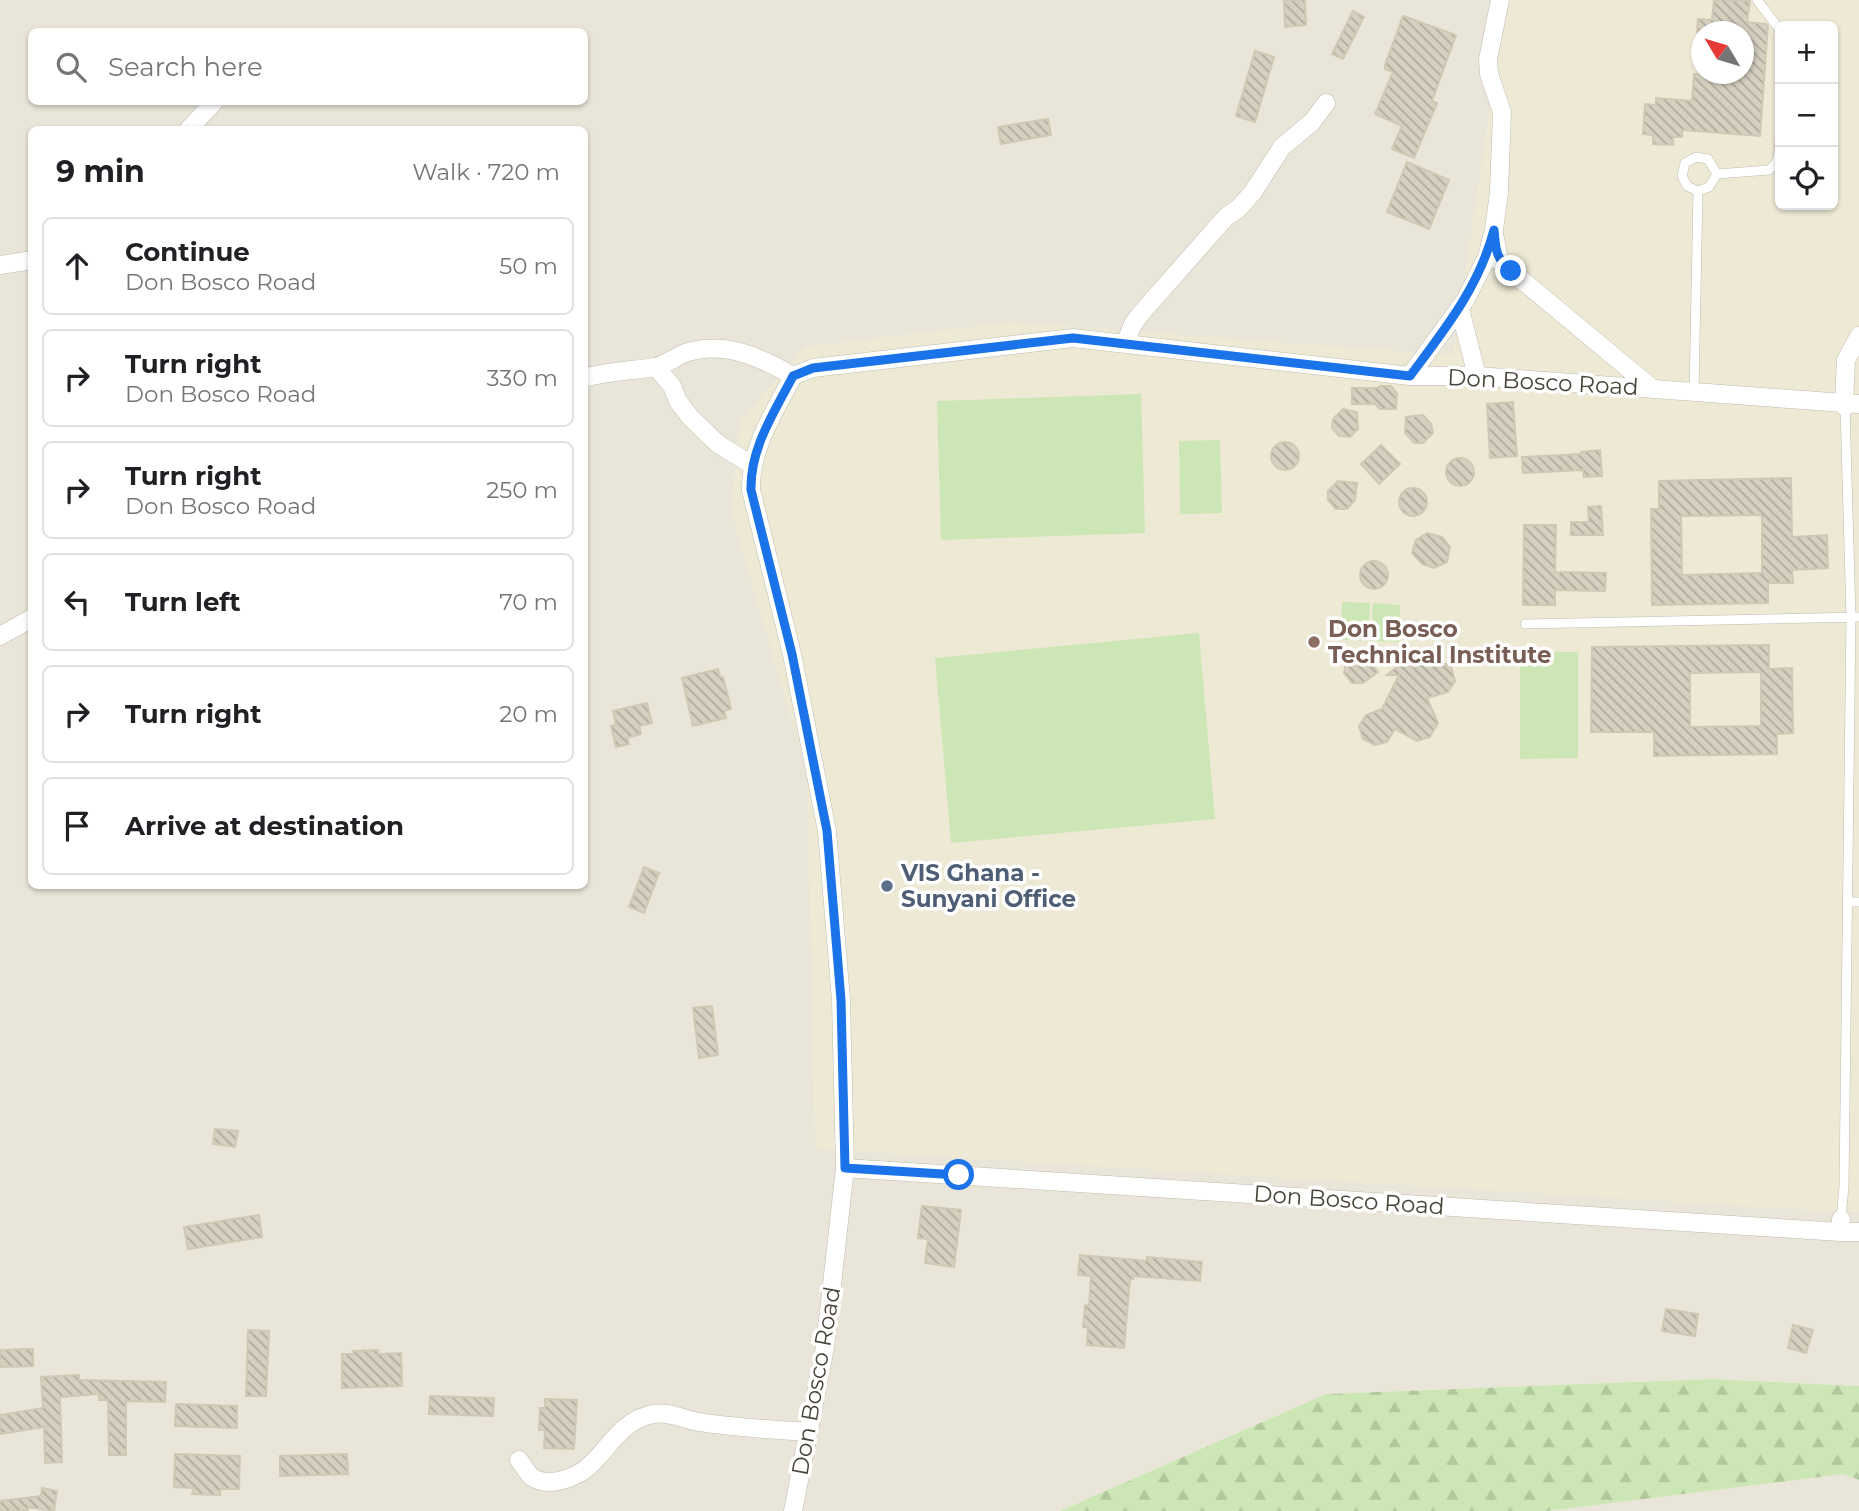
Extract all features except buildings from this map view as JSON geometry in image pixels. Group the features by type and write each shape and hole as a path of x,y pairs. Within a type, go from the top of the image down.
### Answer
{"street":[{"path":"1410,376 1460,309 1487,257 1494,230 1499,192 1502,112 1489,74 1488,59 1500,0"},
{"path":"1125,344 1132,324 1226,217 1239,208 1253,192 1282,147 1312,122 1326,103"},
{"path":"192,126 211,105"},
{"path":"1494,230 1499,261 1653,389"},
{"path":"0,265 28,261"},
{"path":"1460,309 1477,376"},
{"path":"1849,404 1846,360 1859,336"},
{"name":"Don Bosco Road","path":"793,1511 825,1347 845,1168 841,1000 827,831 792,654 751,490 752,465 758,444 793,376 813,368 1073,338 1410,376 1477,376 1849,404"},
{"path":"588,378 610,372 656,367 685,353 715,347 763,359 793,376"},
{"path":"656,367 672,386 678,401 690,418 718,444 752,465"},
{"path":"0,636 28,620"},
{"name":"Don Bosco Road","path":"845,1168 1841,1226 1859,1232"},
{"path":"519,1460 533,1477 548,1483 566,1479 583,1471 630,1424 653,1414 673,1415 700,1422 807,1432"}],"lane":[{"path":"1757,0 1775,23"},
{"path":"1717,174 1769,170 1775,165 1780,147"},
{"path":"1696,157 1708,159 1717,174 1709,187 1698,191 1687,186 1682,176 1685,163 1696,157"},
{"path":"1694,392 1698,191"},
{"path":"1841,1226 1855,617 1849,404"},
{"path":"1525,624 1855,617"},
{"path":"1848,902 1859,902"}],"shaded area":[{"path":"0,0 1859,0 1859,1386 1711,1379 1326,1394 1060,1511 0,1511"},
{"name":"Don Bosco Technical Institute","path":"1506,0 1859,0 1859,1213 815,1149 807,773 731,512 740,421 805,347 1009,322 1453,355"},
{"path":"1843,1474 1859,1480 1859,1511 1547,1511"}],"green space":[{"path":"1141,394 1145,533 941,540 937,401"},
{"path":"1220,440 1222,513 1180,514 1179,441"},
{"path":"1342,602 1370,603 1368,641 1341,640"},
{"path":"1373,603 1400,605 1399,642 1371,641"},
{"path":"1199,633 1215,819 951,843 935,658"},
{"path":"1520,652 1578,652 1578,758 1520,759"},
{"path":"1711,1379 1859,1386 1859,1480 1843,1474 1547,1511 1060,1511 1326,1394"}],"place":[{"name":"Don Bosco Technical Institute","path":"1314,642"},
{"name":"VIS Ghana - Sunyani Office","path":"887,886"}],"route":[{"path":"959,1175 845,1168 841,1000 827,831 792,654 751,490 750,476 758,444 793,376 813,368 1073,338 1410,376 1466,299 1487,257 1494,230 1499,261 1511,271"}]}
